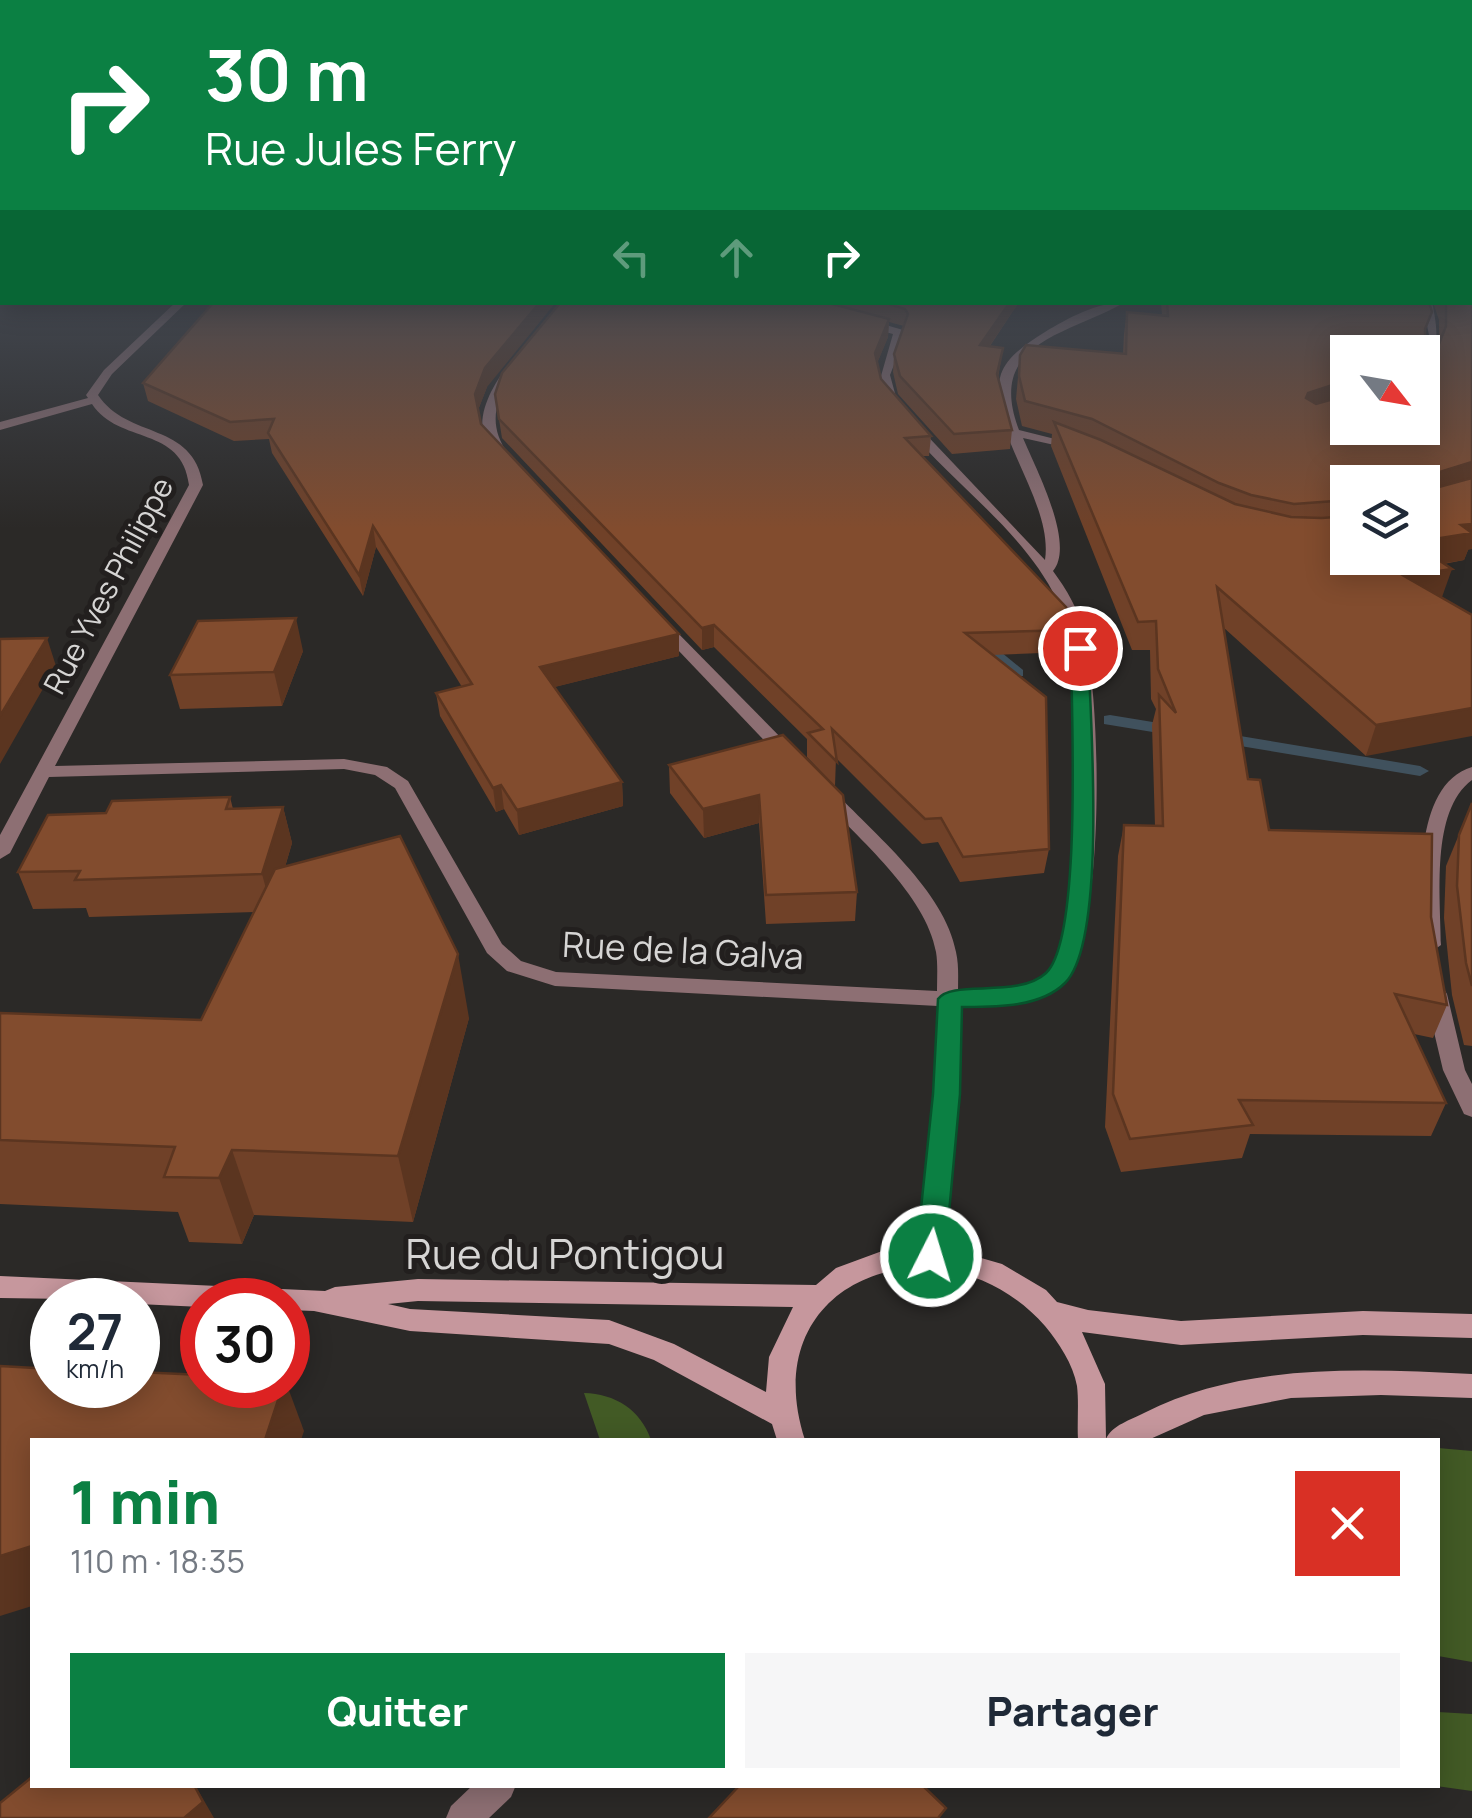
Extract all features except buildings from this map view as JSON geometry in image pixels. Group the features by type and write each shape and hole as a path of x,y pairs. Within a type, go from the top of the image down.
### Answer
{"main road":[{"path":"787,1428 781,1356 792,1329 817,1296 841,1276 884,1260 931,1256 966,1262 999,1274 1031,1292 1054,1313 1078,1346 1092,1379 1096,1414 1092,1438"},
{"name":"Rue du Pontigou","path":"0,1287 314,1300 418,1290 817,1296"},
{"name":"Rue du Pontigou","path":"314,1300 410,1320 609,1332 664,1352 787,1428"},
{"path":"1054,1313 1181,1334 1364,1323 1472,1326"},
{"path":"1124,1438 1182,1408 1300,1382 1472,1386"}],"street":[{"path":"0,426 93,400 94,390 121,360"},
{"path":"508,461 492,441 487,412 496,389 518,360"},
{"name":"Rue de la Galva","path":"41,772 344,764 392,776 402,785 494,948 514,966 578,982 950,999 1005,998 1046,984 1056,978 1064,965 1084,866 1080,648 1061,594 1045,571 888,397 883,372 889,360"},
{"path":"1013,360 1002,389 1004,406 1055,543 1052,564 1045,571"},
{"name":"Rue Yves Philippe","path":"0,852 196,485 195,466 184,452 112,416 93,400"},
{"path":"1014,432 1064,440 1094,455"},
{"path":"650,612 798,765"},
{"path":"1472,772 1449,786 1440,809 1432,862 1432,949 1445,1040 1472,1108"},
{"path":"811,778 891,859 933,916 946,951 950,999 946,1094 931,1256"},
{"path":"463,1818 496,1788"}],"green space":[{"path":"584,1393 606,1396 625,1405 650,1438 599,1438"},
{"path":"1440,1448 1472,1451 1472,1662 1440,1656"},
{"path":"1440,1712 1472,1714 1472,1791 1440,1787"}],"waterway":[{"path":"979,639 1017,673"},
{"path":"1110,720 1177,731"},
{"path":"1216,737 1420,771"}],"route":[{"path":"931,1256 950,1046 950,999 1005,998 1032,991 1056,978 1069,949 1084,866 1080,648"}]}
